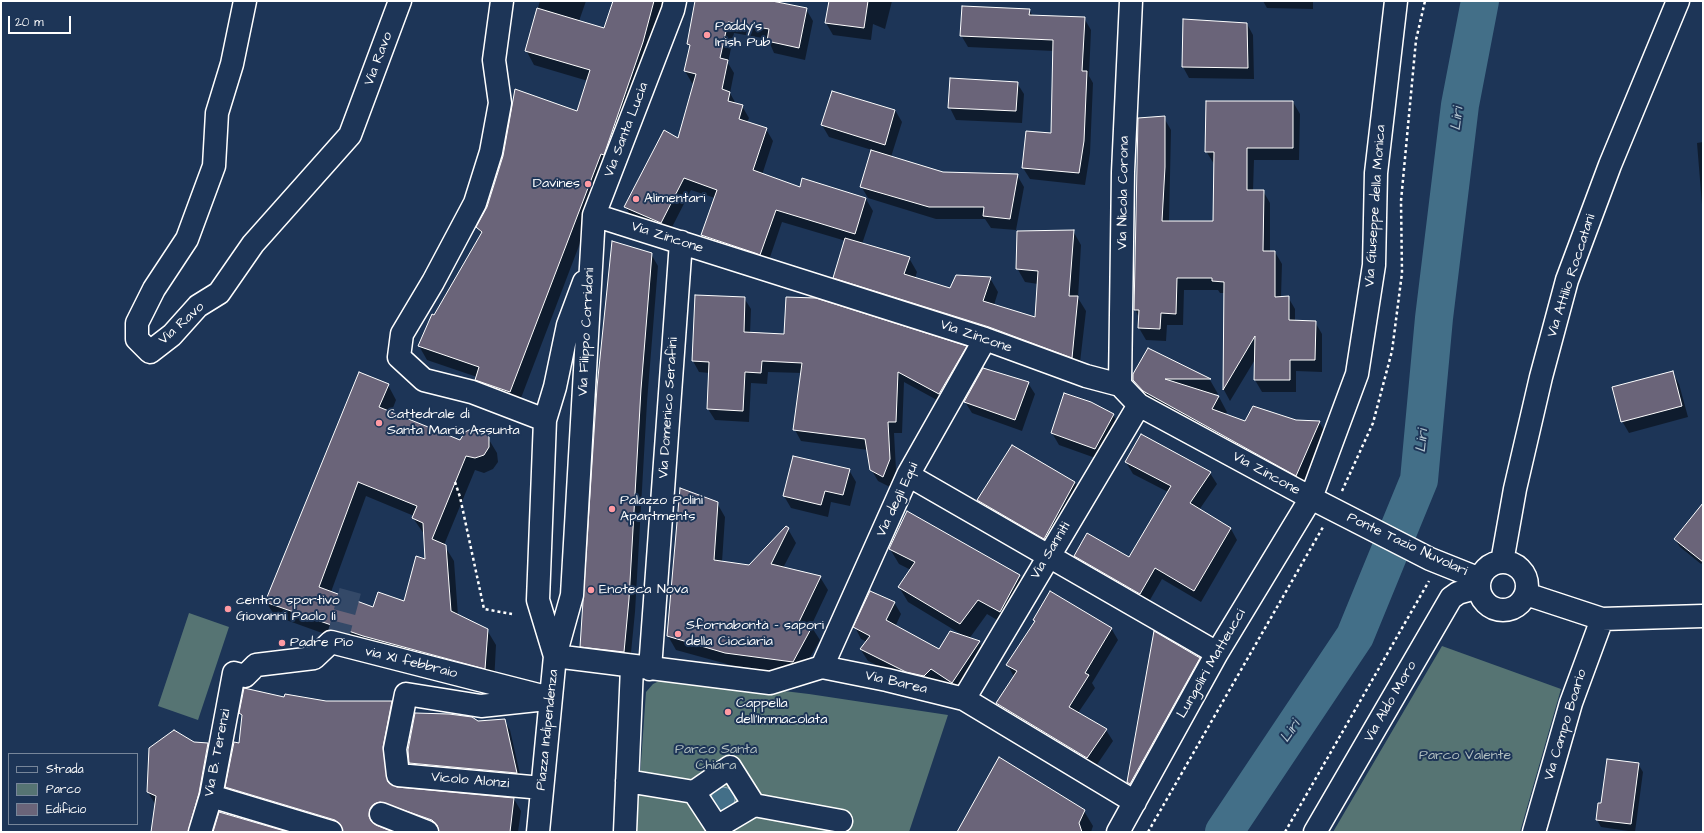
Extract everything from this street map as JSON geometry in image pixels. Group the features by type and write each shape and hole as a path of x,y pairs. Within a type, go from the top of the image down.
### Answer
{"street":[{"name":"Via Ravo","path":"245,1 232,64 217,113 214,166 186,239 154,289 137,323 137,339 150,352 172,335 198,306 219,293 253,244 350,135 400,1"},
{"path":"502,1 494,60 500,103 491,152 475,203 433,282 402,334 399,357 424,380 472,392 545,420"},
{"name":"Via Santa Lucia","path":"592,261 594,215 673,10 675,1"},
{"name":"Via Nicola Corona","path":"1120,385 1123,172 1131,1"},
{"name":"Via Giuseppe della Monica","path":"1311,498 1357,374 1374,265 1376,173 1396,1"},
{"name":"Via Attilio Roccatani","path":"1502,562 1515,489 1537,392 1568,280 1610,165 1678,1"},
{"name":"Via Zincone","path":"594,215 985,339 1086,376 1120,385 1140,405 1334,510"},
{"name":"Via Domenico Serafini","path":"641,668 681,242"},
{"name":"Via Filippo Corridoni","path":"555,656 538,600 545,420 555,387 568,325 592,261"},
{"name":"Via Filippo Corridoni","path":"555,656 572,595 592,261"},
{"name":"Via degli Equi","path":"822,667 908,475 985,339"},
{"name":"Via Sanniti","path":"964,699 1048,556 1140,405"},
{"path":"908,475 1217,653"},
{"name":"Lungoliri Matteucci","path":"1118,832 1217,653 1311,498"},
{"name":"Ponte Tazio Nuvolari","path":"1334,510 1480,583"},
{"path":"1502,562 1511,563 1523,572 1527,579 1526,594 1522,601 1515,607 1508,610 1499,610 1485,602 1480,583 1484,572 1489,566 1502,562"},
{"name":"Via Aldo Moro","path":"1315,832 1451,598 1458,593 1480,583"},
{"path":"1526,594 1602,620 1703,616"},
{"name":"Via Campo Boario","path":"1534,832 1571,703 1602,620"},
{"name":"via XI febbraio","path":"234,673 244,676 256,665 314,658 331,642 550,698"},
{"name":"Piazza Indipendenza","path":"538,832 555,656 641,668"},
{"name":"Via Barea","path":"641,668 770,683 822,667 887,680 964,699 1135,802"},
{"path":"625,832 627,782 641,668"},
{"name":"Via B. Terenzi","path":"200,832 210,796 234,673"},
{"name":"Vicolo Alonzi","path":"542,788 398,774 395,749 406,694 481,706 550,698"},
{"path":"627,782 694,792 730,767 754,805"},
{"path":"694,792 717,827 754,805 841,821"},
{"path":"210,796 332,832"},
{"path":"381,814 427,832"}],"path":[{"path":"455,482 460,497 484,609 512,614"},
{"path":"1148,832 1334,510"},
{"path":"1285,832 1435,561"}],"green space":[{"path":"189,613 229,627 198,720 158,706"},
{"name":"Parco Valente","path":"1442,646 1561,689 1520,832 1333,832"},
{"name":"Parco Santa Chiara","path":"667,677 809,694 948,715 909,832 636,832 646,692 653,684"}],"water":[{"path":"723,787 731,791 735,799 731,807 723,811 715,807 711,799 715,791"}],"building":[{"path":"613,1 654,1 643,42 604,155 601,154 510,392 475,380 479,367 418,346 432,314 434,315 482,232 476,227 487,207 503,156 515,89 577,111 590,70 525,51 537,8 604,28"},
{"path":"695,1 772,1 807,8 799,48 767,41 769,29 728,22 720,58 728,60 722,89 730,92 728,101 743,105 739,119 767,128 753,170 800,187 802,178 866,198 855,234 776,210 760,255 701,235 717,190 684,178 661,223 624,207 664,130 678,138 696,74 684,71 690,45 687,44"},
{"path":"829,1 868,1 864,28 825,23"},
{"path":"962,6 1030,9 1029,15 1085,17 1082,71 1087,71 1084,141 1079,173 1022,168 1026,131 1051,133 1053,40 960,36"},
{"path":"1183,19 1247,23 1248,68 1182,67"},
{"path":"950,78 1018,82 1016,111 948,108"},
{"path":"832,91 895,110 885,145 821,125"},
{"path":"1206,101 1293,101 1293,148 1247,148 1247,190 1264,190 1263,251 1275,251 1275,297 1289,296 1289,320 1316,321 1315,360 1290,360 1290,380 1254,380 1255,336 1223,390 1224,282 1212,281 1212,278 1177,278 1176,314 1161,313 1160,329 1138,328 1139,310 1134,310 1138,118 1165,116 1165,167 1162,221 1213,221 1214,152 1205,152"},
{"path":"871,150 943,172 1018,174 1010,219 983,216 984,207 929,207 860,187"},
{"path":"1074,230 1069,296 1078,296 1072,358 989,327 833,278 845,238 910,257 904,274 950,288 956,275 991,277 983,301 1035,317 1038,271 1016,269 1017,231"},
{"path":"612,241 652,253 641,389 629,599 624,652 580,647 597,387"},
{"path":"695,295 745,297 744,332 784,334 786,297 816,298 967,346 939,394 898,372 896,422 888,422 890,459 883,477 870,470 865,439 793,430 802,363 762,361 761,373 745,372 743,411 707,409 709,362 692,361"},
{"path":"1148,348 1211,379 1165,379 1219,396 1212,409 1245,421 1253,406 1296,420 1320,421 1296,476 1143,391 1133,380 1133,374"},
{"path":"983,368 1029,382 1015,420 964,402"},
{"path":"1673,371 1682,406 1621,422 1612,387"},
{"path":"359,372 389,384 379,407 460,440 465,432 473,428 483,430 489,437 489,447 484,455 475,458 466,456 432,539 446,545 451,611 488,629 485,669 363,636 265,602","holes":["358,482 417,506 412,518 423,523 425,559 416,556 404,601 378,592 373,607 319,587"]},
{"path":"1064,393 1091,402 1114,414 1095,449 1051,433"},
{"path":"1141,434 1211,472 1190,503 1231,528 1194,591 1155,568 1140,594 1074,556 1087,533 1129,557 1171,486 1125,462"},
{"path":"1012,445 1075,482 1044,539 977,500"},
{"path":"793,456 850,469 843,495 825,491 821,505 783,496"},
{"path":"680,488 718,502 714,560 749,565 786,526 789,528 771,564 821,576 798,624 813,625 793,662 725,653 667,636"},
{"path":"1703,503 1703,562 1674,539"},
{"path":"907,511 1020,575 1000,612 978,600 960,624 898,587 915,562 889,549"},
{"path":"870,591 895,602 886,620 939,649 950,631 980,641 952,683 931,669 924,676 906,672 860,649 870,636 853,627"},
{"path":"1050,591 1112,628 1085,673 1089,675 1069,707 1107,729 1087,758 996,703 1017,671 1006,665 1035,621 1033,620"},
{"path":"1154,631 1200,658 1130,784 1127,782"},
{"path":"244,688 284,697 285,694 326,701 392,701 383,747 388,782 397,787 514,798 510,832 439,832 437,825 432,820 380,802 374,804 370,809 369,816 371,821 376,825 393,832 343,832 340,824 335,820 225,787 234,742 239,743 242,715 239,713"},
{"path":"415,713 449,714 472,717 478,721 505,719 517,773 409,763 408,750"},
{"path":"174,730 194,742 208,743 199,793 188,832 151,832 156,796 147,792 149,748"},
{"path":"999,757 1085,810 1079,823 1082,832 957,832"},
{"path":"1607,759 1639,763 1631,824 1596,820 1598,803 1601,803"},
{"path":"219,812 288,832 213,832"}],"waterway":[{"name":"Liri","path":"1224,832 1355,636 1419,480 1434,318 1460,105 1480,1"}],"tunnel":[{"path":"336,644 351,588"}],"place":[{"name":"Paddy's Irish Pub","path":"707,35"},
{"name":"Davines","path":"588,184"},
{"name":"Alimentari","path":"636,199"},
{"name":"Cattedrale di Santa Maria Assunta","path":"379,423"},
{"name":"Palazzo Polini Apartments","path":"612,509"},
{"name":"Enoteca Nova","path":"591,590"},
{"name":"centro sportivo Giovanni Paolo Ii","path":"228,609"},
{"name":"Sfornabontà - sapori della Ciociaria","path":"678,634"},
{"name":"Padre Pio","path":"282,643"},
{"name":"Cappella dell'Immacolata","path":"728,712"}]}
